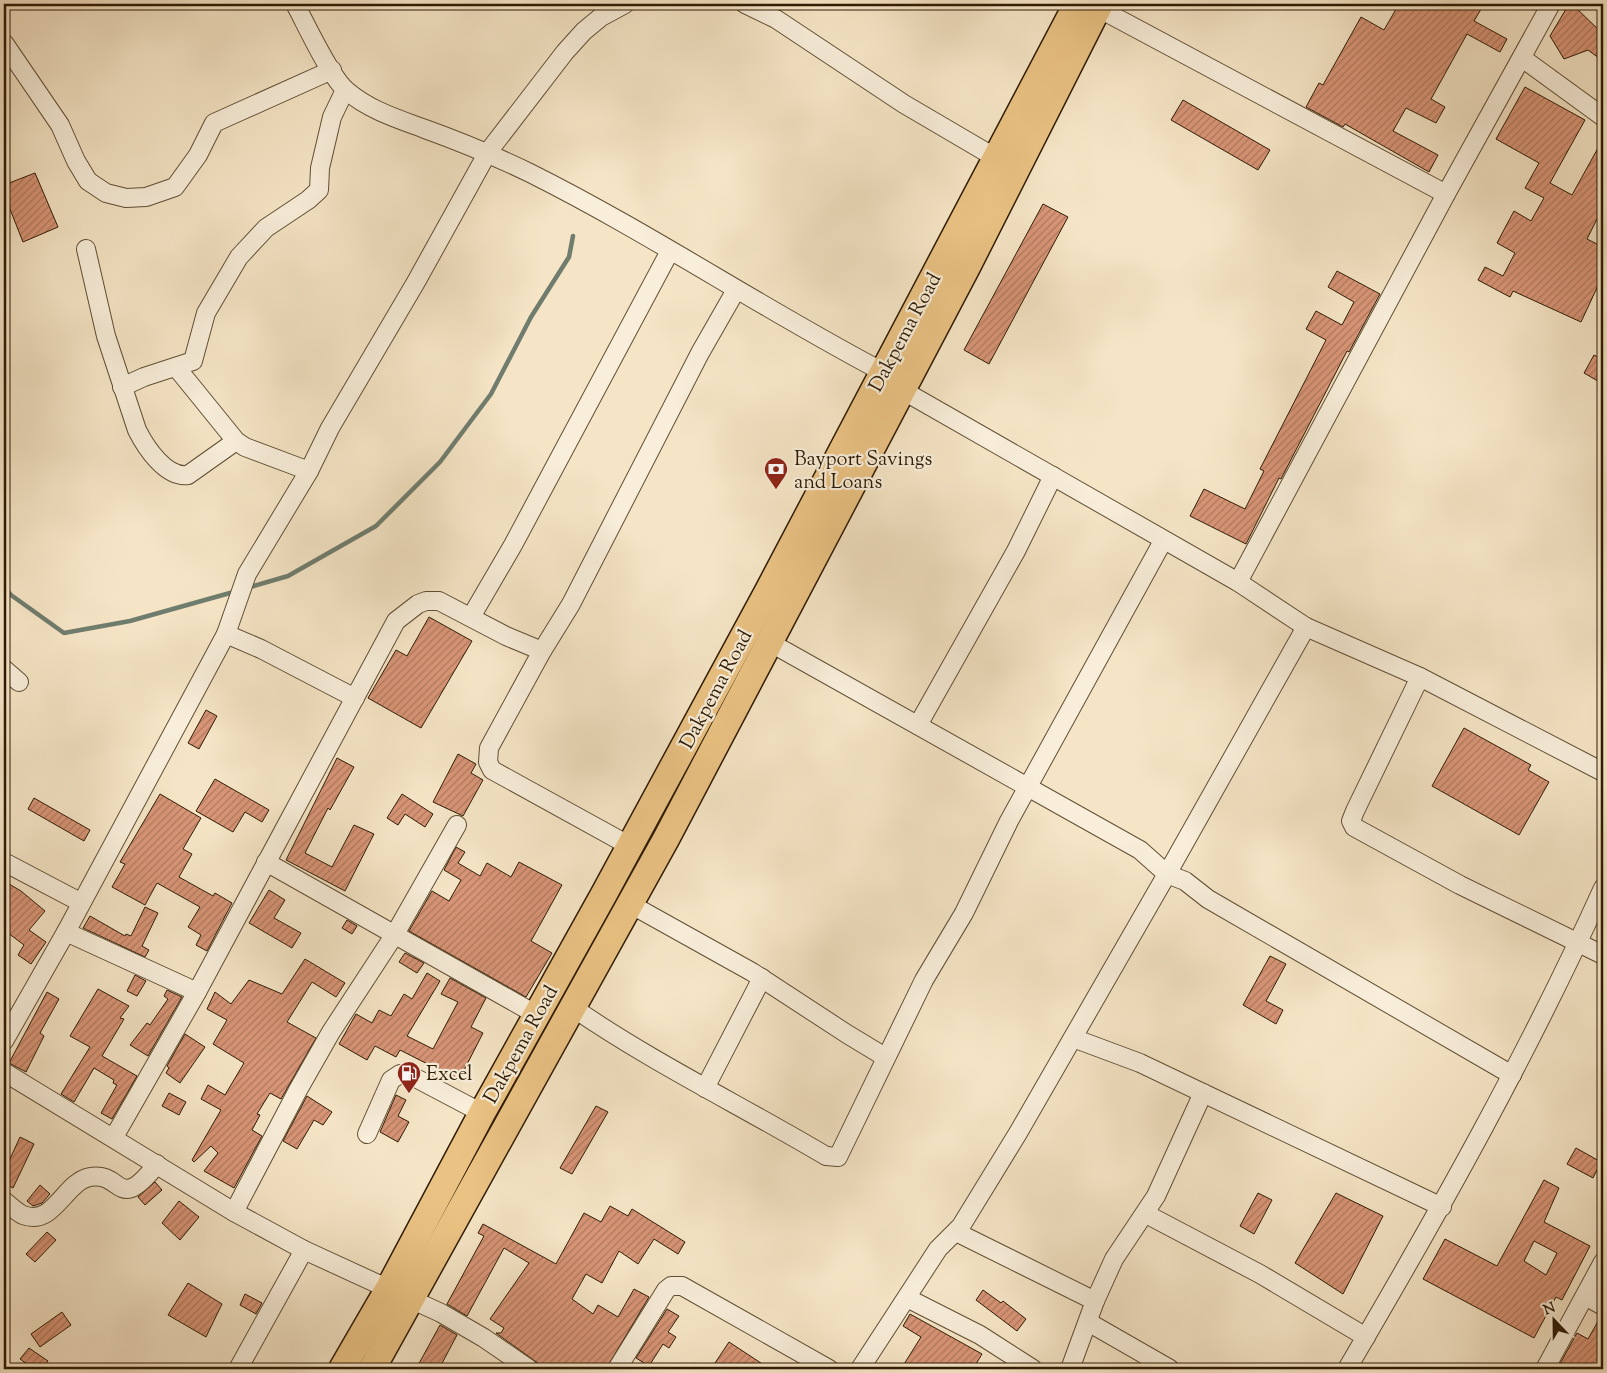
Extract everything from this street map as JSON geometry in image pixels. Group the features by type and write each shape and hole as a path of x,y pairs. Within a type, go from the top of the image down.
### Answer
{"highway":[{"name":"Dakpema Road","path":"342,1369 389,1288 482,1113 630,846 996,158 1092,5"},
{"name":"Dakpema Road","path":"372,1369 413,1299 630,904 967,267 1092,5"}],"street":[{"path":"295,4 345,90 369,106 488,152 545,181 670,251 809,333 883,372"},
{"path":"4,1041 66,932 80,902 226,634 247,574 309,471 330,428 403,305 488,152 565,52 584,31 601,17 625,4"},
{"path":"745,4 776,19 904,104 996,158"},
{"path":"1238,582 1446,194 1552,4"},
{"path":"1092,5 1446,194"},
{"path":"4,43 60,124 76,161 88,182 106,193 126,198 146,196 175,187 198,155 214,123 332,70"},
{"path":"1522,58 1603,117"},
{"path":"122,387 194,359 206,313 213,298 250,243 266,228 317,194 321,185 320,168 332,117 345,90"},
{"path":"86,248 106,336 122,387 143,443 172,473 179,476 188,475 236,440"},
{"path":"472,618 670,251"},
{"path":"630,846 492,770 488,762 489,748 542,650 571,604 696,361 736,290"},
{"path":"176,367 236,440 245,447 309,471"},
{"path":"902,390 1238,582 1306,627 1420,677 1603,772"},
{"path":"918,725 1011,560 1054,476"},
{"path":"572,1007 620,1040 705,1088 826,1156 838,1157 924,980 964,913 1009,821 1030,787 1163,540"},
{"path":"114,1137 197,992 396,621 411,608 426,601 439,602 506,636 542,650"},
{"path":"860,1369 938,1249 961,1226 1073,1038 1306,627"},
{"path":"226,634 261,649 355,698"},
{"path":"769,642 1140,850 1167,874 1185,881 1208,899 1512,1075"},
{"path":"4,669 20,682"},
{"path":"1420,677 1355,811 1352,820 1354,828 1460,884 1603,955"},
{"path":"234,1212 298,1090 331,1032 395,934 457,826"},
{"path":"4,862 80,902"},
{"path":"266,862 536,1015"},
{"path":"1346,1369 1442,1207 1512,1075 1603,888"},
{"path":"630,904 762,978 885,1057"},
{"path":"66,932 197,992"},
{"path":"705,1088 762,978"},
{"path":"1073,1038 1140,1063 1442,1207"},
{"path":"4,1072 114,1137 234,1212 304,1250 413,1299 484,1338 529,1369"},
{"path":"367,1134 391,1080 400,1074 410,1074 482,1113"},
{"path":"1070,1369 1095,1301 1114,1259 1146,1214 1203,1093"},
{"path":"4,1202 23,1215 45,1214 85,1179 103,1178 122,1189 130,1190 143,1181 157,1164"},
{"path":"1146,1214 1260,1274 1366,1337"},
{"path":"956,1232 1095,1301"},
{"path":"238,1369 304,1250"},
{"path":"1546,1369 1603,1262"},
{"path":"616,1369 666,1290 675,1285 682,1286 829,1369"},
{"path":"1585,1296 1603,1306"},
{"path":"906,1298 980,1335 1033,1369"},
{"path":"1088,1322 1170,1369"}],"building":[{"path":"1399,4 1484,4 1474,21 1507,39 1500,52 1467,34 1431,99 1445,107 1436,123 1406,108 1393,131 1438,155 1429,172 1345,124 1343,127 1306,107 1319,83 1323,85 1361,17 1384,30"},
{"path":"1569,4 1572,4 1603,34 1603,61 1588,50 1564,59 1550,36"},
{"path":"1525,87 1585,120 1550,183 1572,195 1603,139 1603,207 1587,239 1603,247 1603,275 1581,322 1513,291 1510,297 1478,280 1485,267 1503,276 1515,253 1497,243 1514,211 1531,221 1544,198 1525,188 1539,163 1496,139"},
{"path":"1183,100 1270,150 1258,170 1171,120"},
{"path":"35,173 58,227 23,242 4,194 4,185"},
{"path":"1043,204 1068,217 989,364 964,350"},
{"path":"1337,271 1380,294 1349,352 1347,351 1246,544 1190,516 1204,489 1245,509 1264,471 1260,469 1326,340 1306,329 1316,311 1342,325 1354,302 1328,287"},
{"path":"1594,355 1603,360 1603,384 1584,373"},
{"path":"429,617 472,641 421,728 368,698 396,650 407,656"},
{"path":"206,710 217,716 199,749 188,743"},
{"path":"1464,728 1531,765 1528,770 1549,782 1519,835 1432,786"},
{"path":"458,754 476,764 471,773 483,780 463,816 433,802"},
{"path":"337,758 354,767 330,810 328,808 305,853 332,867 354,825 374,834 345,891 286,860"},
{"path":"215,779 269,810 262,822 245,812 233,832 196,811"},
{"path":"160,794 201,818 183,849 192,854 179,877 213,896 215,893 232,903 207,951 196,945 201,935 188,927 200,907 157,883 145,905 112,887 125,864 120,862"},
{"path":"402,794 433,814 425,827 405,814 398,825 387,818"},
{"path":"34,798 90,830 84,841 28,809"},
{"path":"456,847 465,852 458,863 480,876 487,863 511,877 519,862 562,885 531,941 552,953 526,997 409,931 432,891 449,901 461,880 444,870"},
{"path":"4,881 21,891 45,911 29,930 46,942 31,964 18,955 24,945 4,930"},
{"path":"269,890 285,900 274,918 301,933 292,948 249,923"},
{"path":"145,907 158,913 142,946 149,950 145,957 83,928 90,916 125,936 126,934 131,936"},
{"path":"347,920 357,926 352,934 342,928"},
{"path":"405,953 424,963 417,973 399,962"},
{"path":"1270,956 1286,964 1266,1001 1283,1010 1276,1024 1243,1005"},
{"path":"305,959 345,983 336,997 312,982 287,1022 316,1038 281,1099 270,1093 257,1114 260,1115 252,1130 262,1136 234,1188 204,1171 218,1153 211,1146 194,1162 192,1160 221,1110 201,1099 208,1085 225,1095 244,1063 213,1044 227,1020 207,1009 215,992 231,1004 249,980 282,994"},
{"path":"427,973 440,981 407,1036 433,1049 458,1002 441,994 450,978 486,998 471,1027 483,1033 459,1080 400,1050 396,1057 375,1046 367,1060 339,1044 356,1014 372,1023 379,1010 391,1016 404,994 412,999"},
{"path":"135,975 146,981 137,996 127,991"},
{"path":"98,989 129,1006 120,1018 124,1019 102,1056 137,1076 112,1119 101,1113 117,1085 113,1083 114,1080 94,1068 74,1102 61,1094 90,1047 70,1036"},
{"path":"167,990 182,997 148,1056 130,1045 147,1023 150,1025 168,999 164,996"},
{"path":"47,992 59,999 40,1033 44,1036 26,1072 9,1063"},
{"path":"185,1034 205,1047 180,1083 166,1073 169,1068 167,1066"},
{"path":"169,1093 186,1102 179,1115 162,1106"},
{"path":"396,1095 406,1100 398,1116 409,1122 398,1142 380,1132"},
{"path":"307,1096 332,1112 323,1125 314,1120 297,1149 283,1141"},
{"path":"596,1106 608,1112 572,1174 560,1168"},
{"path":"20,1137 34,1144 13,1188 4,1183 4,1172"},
{"path":"1576,1148 1601,1162 1593,1178 1567,1164"},
{"path":"1544,1180 1559,1188 1544,1222 1590,1246 1562,1300 1556,1297 1534,1338 1423,1279 1445,1239 1497,1266","holes":["1534,1241 1557,1253 1546,1275 1524,1261"]},
{"path":"155,1182 162,1190 145,1205 138,1197"},
{"path":"40,1185 50,1194 42,1203 33,1206 27,1201"},
{"path":"1258,1193 1272,1200 1254,1234 1240,1226"},
{"path":"1336,1193 1383,1216 1343,1294 1295,1263"},
{"path":"179,1201 199,1217 180,1240 162,1223"},
{"path":"610,1206 628,1216 632,1209 685,1242 678,1254 654,1239 638,1264 619,1251 602,1283 586,1274 572,1299 593,1314 598,1305 618,1317 634,1289 649,1297 606,1369 546,1369 496,1333 501,1333 504,1328 490,1319 529,1263 504,1248 467,1316 447,1304 484,1236 478,1233 483,1224 556,1264 584,1213 601,1222"},
{"path":"47,1232 56,1240 35,1262 26,1254"},
{"path":"188,1283 222,1304 206,1337 168,1315"},
{"path":"983,1290 1001,1303 1003,1301 1026,1319 1017,1331 976,1300"},
{"path":"245,1294 262,1303 256,1314 240,1305"},
{"path":"667,1309 679,1316 668,1332 676,1337 669,1348 663,1344 649,1366 636,1358"},
{"path":"62,1312 71,1325 40,1347 31,1334"},
{"path":"910,1314 982,1354 973,1369 901,1369 921,1337 903,1326"},
{"path":"1601,1316 1603,1317 1603,1369 1557,1369 1577,1333 1588,1339"},
{"path":"440,1325 457,1335 439,1369 416,1369"},
{"path":"729,1342 770,1369 711,1369"},
{"path":"29,1348 48,1361 42,1369 34,1369 20,1359"}],"waterway":[{"path":"247,588 288,576 376,526 440,462 491,394 531,317 569,257 573,236"},
{"path":"4,587 11,595 64,633 130,621 237,591"}],"place":[{"name":"Bayport Savings and Loans","path":"776,490"},
{"name":"Excel","path":"409,1094"}]}
